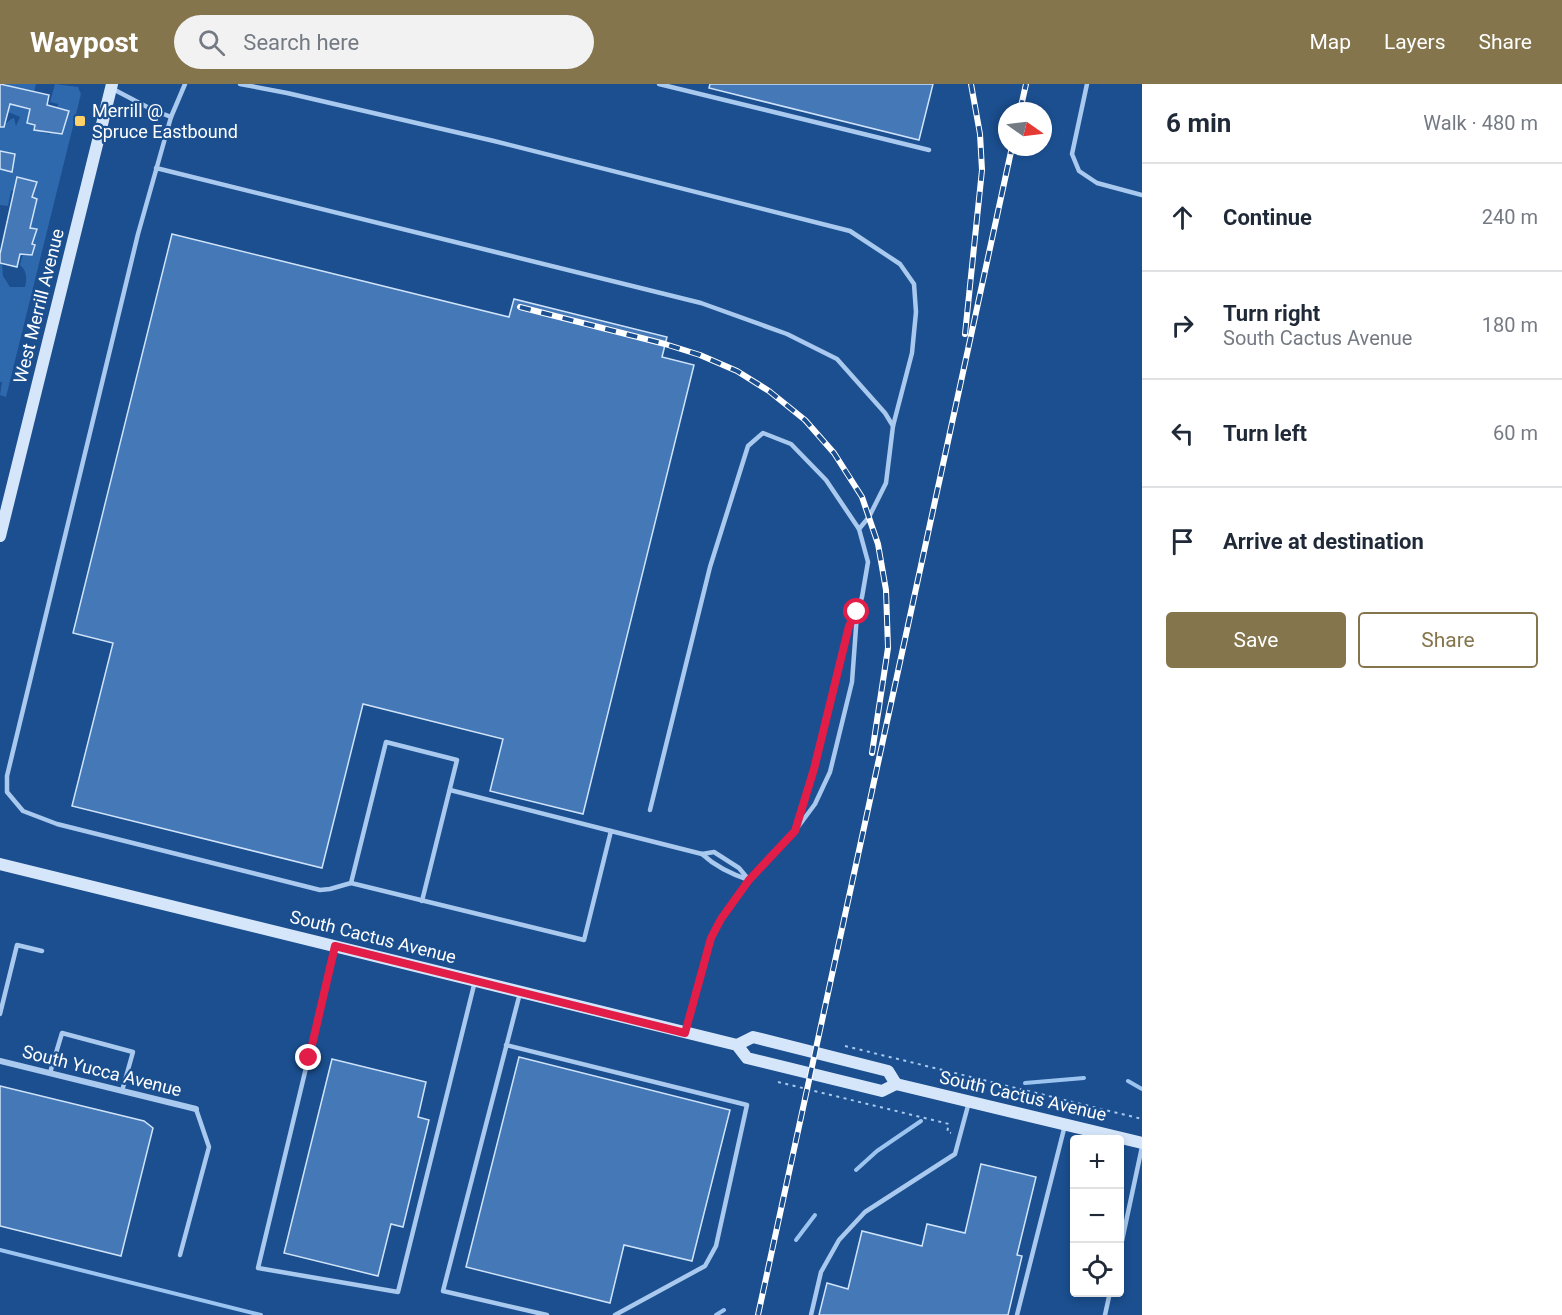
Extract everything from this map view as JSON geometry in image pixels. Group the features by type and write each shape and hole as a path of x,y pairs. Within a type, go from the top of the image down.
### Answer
{"main road":[{"name":"West Merrill Avenue","path":"0,536 112,86"},
{"name":"South Cactus Avenue","path":"0,864 737,1045 747,1058 882,1091 896,1084 1142,1145"},
{"name":"South Cactus Avenue","path":"737,1045 753,1037 888,1071 896,1084"}],"street":[{"name":"South Yucca Avenue","path":"0,1061 196,1109"}],"lane":[{"path":"185,84 171,117 130,269 9,765 7,792 23,811 57,825 320,890 351,883 584,940 611,831"},
{"path":"240,84 494,141 850,231 900,264 914,284 916,312 912,353 893,426 886,483 869,517 859,529"},
{"path":"659,84 929,150"},
{"path":"1087,84 1072,154 1079,171 1097,183 1142,195"},
{"path":"112,86 151,109 171,117"},
{"path":"156,168 689,300 787,333 837,359 885,413 893,426"},
{"path":"650,810 711,567 748,446 763,433 791,444 826,480 859,529 867,562 862,597 849,626 814,769 795,831"},
{"path":"685,1033 711,938 721,919 749,880 795,831 815,804 830,772 852,682 857,612"},
{"path":"351,883 386,742 458,760 422,901"},
{"path":"450,790 702,854 714,852 739,868 749,880"},
{"path":"702,854 710,862 731,874 749,880"},
{"path":"0,1014 17,945 42,951"},
{"path":"335,946 258,1268 398,1292 475,981"},
{"path":"520,993 443,1291 547,1315"},
{"path":"50,1073 62,1033 133,1052 122,1091"},
{"path":"506,1045 747,1105 716,1246 705,1266 615,1315"},
{"path":"811,1315 821,1272 839,1240 865,1212 955,1154 969,1102"},
{"path":"180,1255 209,1147 196,1109"},
{"path":"1017,1315 1065,1125"},
{"path":"1121,1243 1142,1145"},
{"path":"1105,1315 1109,1297"}],"path":[{"path":"845,1046 1142,1119"},
{"path":"778,1082 950,1124 947,1132 960,1136"}],"shaded area":[{"path":"5,84 36,84 27,123 35,125 34,130 49,134 50,132 62,134 69,111 57,108 58,104 50,102 55,84 78,87 81,94 6,397 0,395 2,382 0,382 0,263 3,276 10,287 25,287 26,275 20,265 23,254 32,255 36,230 20,225 30,210 35,210 37,199 32,197 36,182 11,191 8,206 0,205 0,169 12,172 15,155 0,151 0,125 14,118 16,126 20,117 8,112 10,104 25,108"}],"building":[{"path":"0,84 49,95 47,105 69,111 62,134 34,130 35,125 27,123 30,109 10,104 4,127 0,127"},
{"path":"710,84 933,84 919,140 709,88"},
{"path":"0,151 15,154 12,172 0,169"},
{"path":"17,177 37,182 32,197 37,199 30,228 37,229 32,244 35,245 32,255 20,254 17,267 0,263 0,254"},
{"path":"172,234 509,317 514,299 667,337 662,357 694,365 583,814 490,791 503,739 363,704 322,868 72,806 113,643 73,633"},
{"path":"519,1057 730,1110 692,1261 624,1245 610,1303 466,1267"},
{"path":"332,1059 426,1082 418,1117 429,1120 403,1227 391,1224 378,1276 284,1253"},
{"path":"0,1086 144,1121 153,1128 121,1256 0,1226"},
{"path":"981,1164 1036,1177 1017,1255 1022,1256 1008,1315 819,1315 827,1283 848,1289 862,1231 922,1246 927,1224 965,1233"}],"waterway":[{"path":"1025,1083 1084,1078"},
{"path":"1128,1081 1142,1089"},
{"path":"856,1170 877,1151 921,1121"},
{"path":"796,1240 815,1215"},
{"path":"0,1250 261,1315"},
{"path":"716,1315 724,1310"}],"railway":[{"path":"965,334 982,170 980,134 971,84"},
{"path":"1022,102 1026,84"},
{"path":"758,1315 1010,156"},
{"path":"520,307 665,344 700,355 737,371 769,391 805,420 834,453 862,497 878,544 886,590 888,648 872,753"}],"place":[{"name":"Merrill @ Spruce Eastbound","path":"80,121"}],"route":[{"path":"309,1058 335,946 685,1033 711,938 721,919 738,893 795,831 814,769 849,626 857,612"}]}
